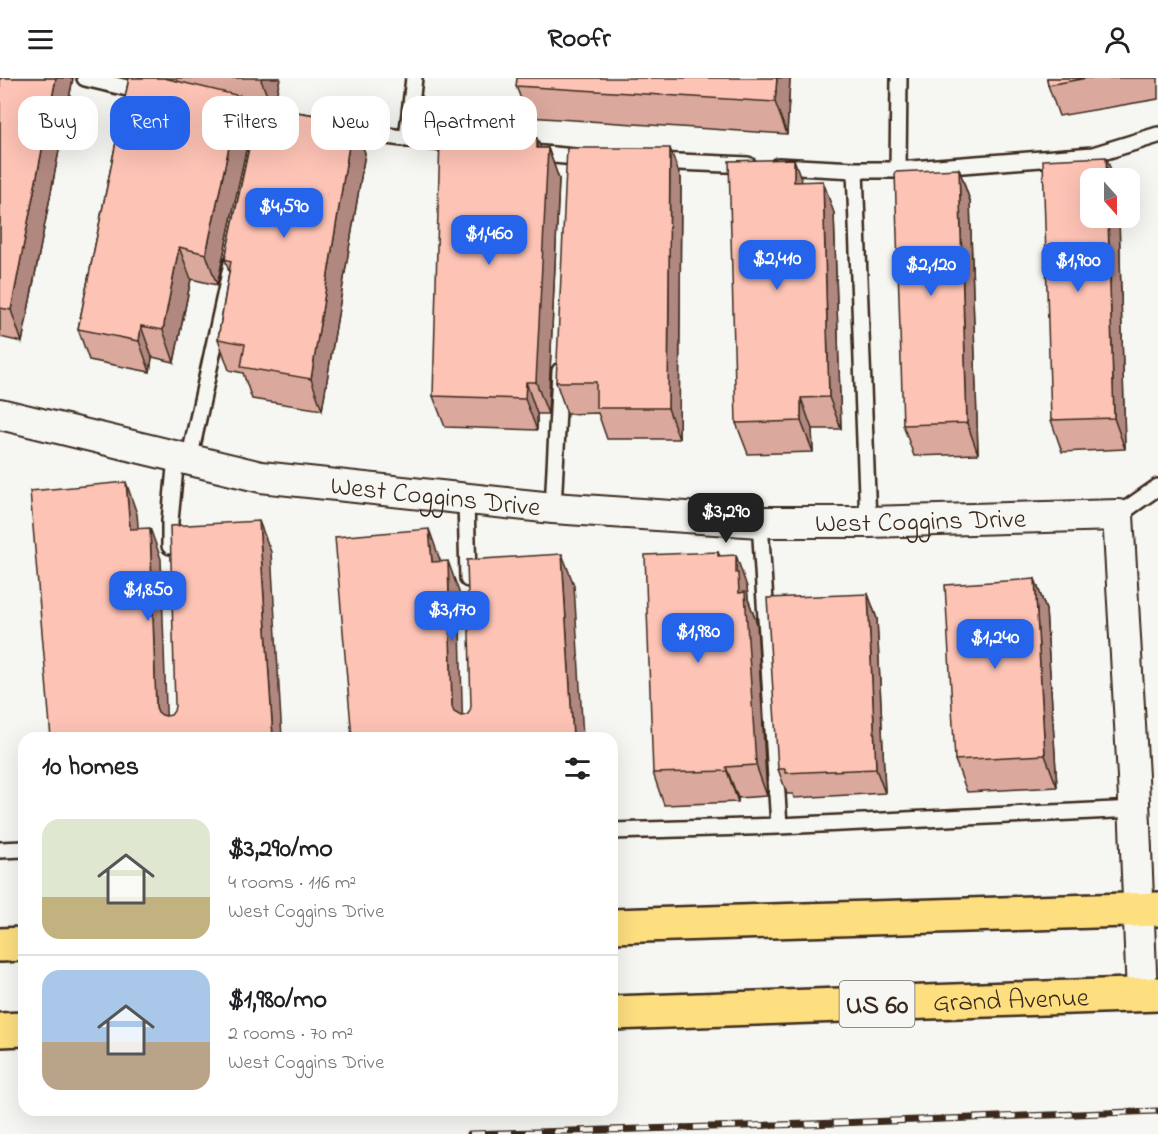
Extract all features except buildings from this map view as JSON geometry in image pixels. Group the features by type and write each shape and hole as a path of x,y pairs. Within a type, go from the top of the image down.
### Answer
{"highway":[{"path":"618,926 1148,909"},
{"path":"0,945 18,944"},
{"name":"Grand Avenue","path":"618,1013 1150,995"},
{"path":"0,1030 18,1029"}],"street":[{"name":"West Coggins Drive","path":"0,414 261,477 553,508 760,522 867,522 1118,515"},
{"path":"1118,515 1135,809 1148,909 1150,995"}],"lane":[{"path":"86,78 163,96"},
{"path":"412,96 414,78"},
{"path":"898,170 899,78"},
{"path":"641,160 898,170 1093,155 1158,135"},
{"path":"523,152 569,163 605,159"},
{"path":"855,170 867,522"},
{"path":"171,556 170,521 183,458 235,249"},
{"path":"553,508 561,356"},
{"path":"1118,515 1158,487"},
{"path":"466,500 469,595"},
{"path":"760,522 778,826"},
{"path":"618,831 778,826 1135,809"},
{"path":"0,850 18,849"}],"railway":[{"path":"470,1134 1158,1111"}]}
